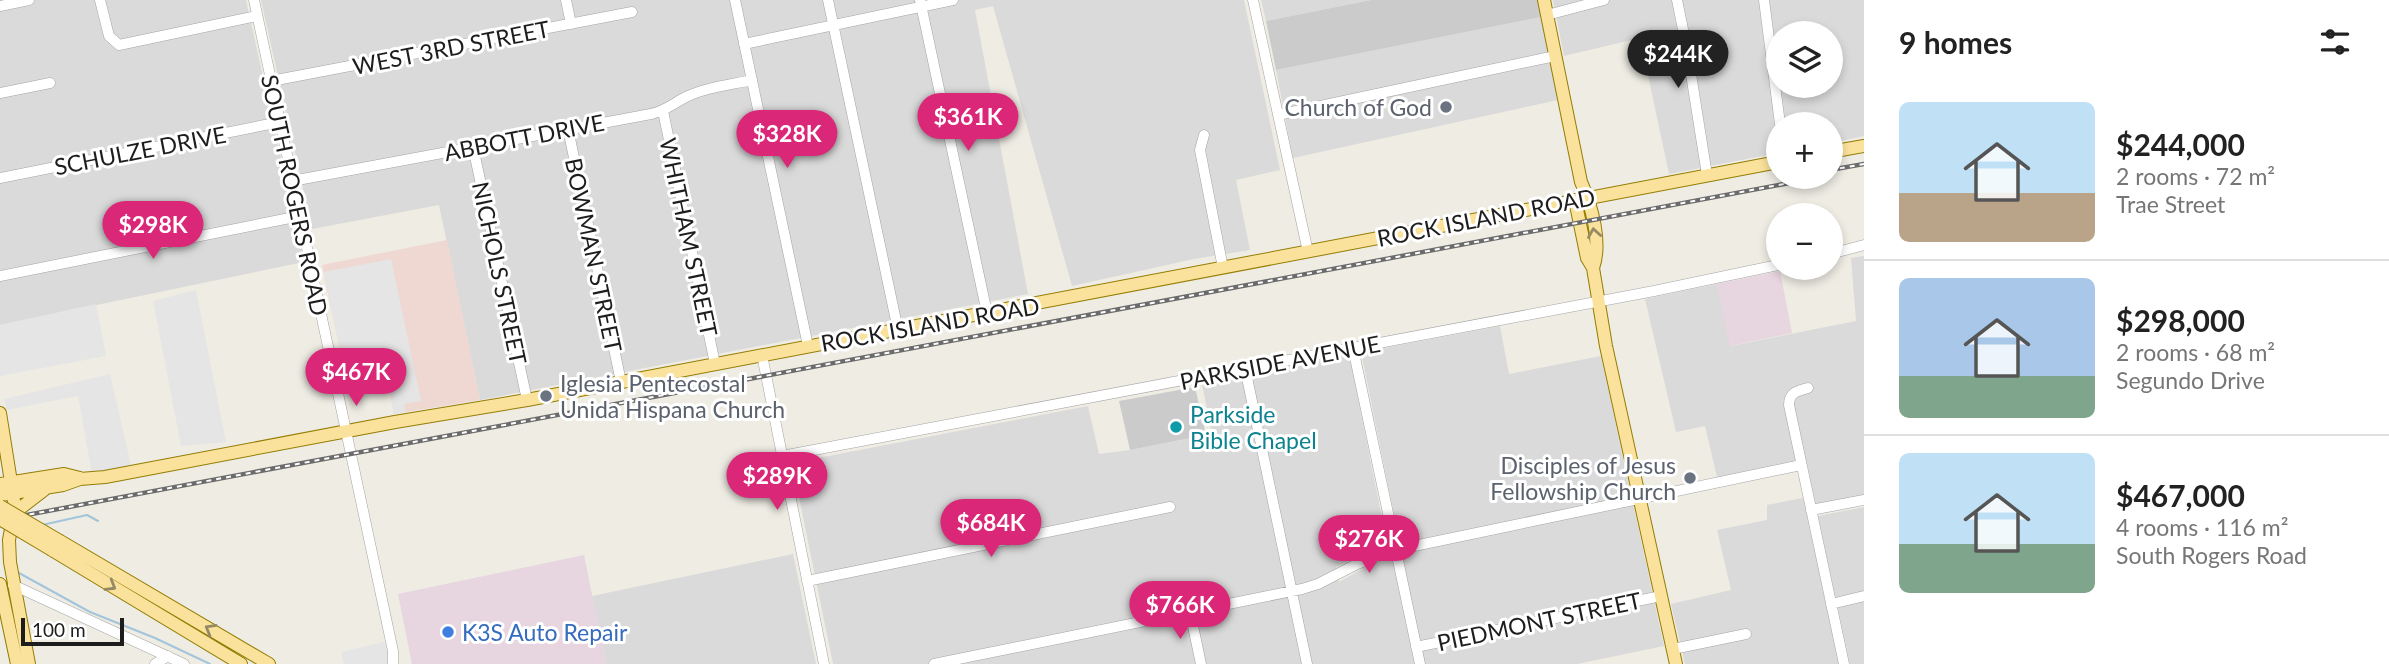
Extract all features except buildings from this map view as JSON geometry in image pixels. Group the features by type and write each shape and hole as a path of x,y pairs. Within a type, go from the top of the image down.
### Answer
{"main road":[{"path":"1544,0 1581,182 1588,197 1598,256 1593,268"},
{"path":"1843,150 1864,146"},
{"name":"ROCK ISLAND ROAD","path":"4,489 47,488 80,479 104,477 527,400 1766,164"},
{"path":"1581,182 1575,200 1587,258 1593,268 1676,664"},
{"path":"0,413 4,489 0,507 240,664"},
{"name":"ROCK ISLAND ROAD","path":"4,489 64,474 80,479"},
{"path":"14,513 47,488"},
{"path":"4,489 14,513 5,588 17,664"},
{"path":"0,519 56,546 269,664"},
{"path":"5,588 16,632 24,641 29,664"}],"street":[{"path":"0,6 29,0"},
{"path":"100,0 109,36 119,45 257,16"},
{"name":"SOUTH ROGERS ROAD","path":"254,0 393,651"},
{"path":"566,0 570,24"},
{"path":"735,0 808,346"},
{"path":"828,0 898,330"},
{"path":"744,44 921,3 953,0"},
{"path":"1253,0 1308,252"},
{"path":"1547,15 1604,0"},
{"path":"1677,0 1707,175"},
{"path":"1764,0 1778,112"},
{"path":"921,3 986,313"},
{"name":"WEST 3RD STREET","path":"271,81 632,12"},
{"path":"1278,115 1555,56"},
{"name":"ABBOTT DRIVE","path":"292,181 663,111 706,89 752,80"},
{"path":"0,93 50,83"},
{"name":"WHITHAM STREET","path":"663,111 715,364"},
{"name":"SCHULZE DRIVE","path":"0,178 280,122"},
{"name":"BOWMAN STREET","path":"568,129 621,382"},
{"path":"1204,135 1200,150 1223,268"},
{"name":"NICHOLS STREET","path":"473,147 527,400"},
{"path":"0,276 300,216"},
{"path":"1843,251 1864,245"},
{"name":"PARKSIDE AVENUE","path":"782,456 1598,302 1766,267"},
{"path":"1353,348 1420,664"},
{"path":"762,355 824,664"},
{"path":"1245,368 1307,664"},
{"path":"1808,388 1794,392 1789,399 1844,664"},
{"path":"934,664 1292,591 1318,584 1357,564 1395,550 1801,465"},
{"path":"1811,510 1864,500"},
{"path":"807,581 1170,507"},
{"path":"5,588 184,664"},
{"name":"PIEDMONT STREET","path":"1416,646 1661,596"},
{"path":"1831,604 1864,596"},
{"path":"1189,612 1201,664"},
{"path":"1673,649 1745,634"},
{"path":"393,651 393,664"},
{"path":"393,651 400,664"},
{"path":"155,664 169,656"}],"shaded area":[{"path":"0,0 246,0 304,262 0,325"},
{"path":"261,0 1244,0 1280,170 1236,180 1250,250 1194,259 1072,286 993,6 975,10 1028,294 480,400 439,205 312,229"},
{"path":"1261,0 1371,0 1266,21"},
{"path":"1371,0 1537,0 1541,17 1276,70 1266,21"},
{"path":"1553,0 1864,0 1864,136 1843,140 1843,112 1766,112 1766,155 1669,174 1640,38 1564,56"},
{"path":"1541,17 1558,100 1293,158 1276,70"},
{"path":"447,240 480,400 394,414 389,388 350,397 322,265"},
{"path":"1864,256 1864,495 1816,505 1806,459 1717,477 1705,426 1676,432 1645,299 1717,284 1731,346 1856,321 1851,258"},
{"path":"391,259 421,401 404,404 405,412 394,414 390,388 383,389 381,377 347,384 324,272"},
{"path":"1766,274 1766,280 1782,280 1792,333 1730,346 1717,284"},
{"path":"196,290 226,442 181,446 153,301"},
{"path":"96,304 106,356 0,376 0,325"},
{"path":"1500,326 1509,374 1601,356 1664,646 1577,664 833,664 792,463 1088,406 1099,454 1130,450 1212,434 1202,384 1343,356 1350,359 1388,548 1357,557 1336,567 1339,582 1364,568 1402,554 1363,352"},
{"path":"110,374 131,465 92,474 78,396 7,410 4,399"},
{"path":"1195,387 1206,435 1130,450 1119,401"},
{"path":"1803,498 1839,664 1685,664 1671,604 1731,590 1717,530 1767,520 1767,505"},
{"path":"1864,507 1864,664 1850,664 1818,516"},
{"path":"793,554 816,664 606,664 592,596"},
{"path":"584,555 606,664 412,664 398,594"},
{"path":"384,642 391,664 344,664 341,652"}],"waterway":[{"path":"42,525 87,515 98,521"},
{"path":"19,573 90,612 210,664"}],"railway":[{"path":"1843,168 1864,164"},
{"path":"0,520 1766,187"}],"place":[{"name":"Church of God","path":"1446,107"},
{"name":"Iglesia Pentecostal Unida Hispana Church","path":"546,396"},
{"name":"Parkside Bible Chapel","path":"1176,427"},
{"name":"Disciples of Jesus Fellowship Church","path":"1690,478"},
{"name":"K3S Auto Repair","path":"448,632"}]}
